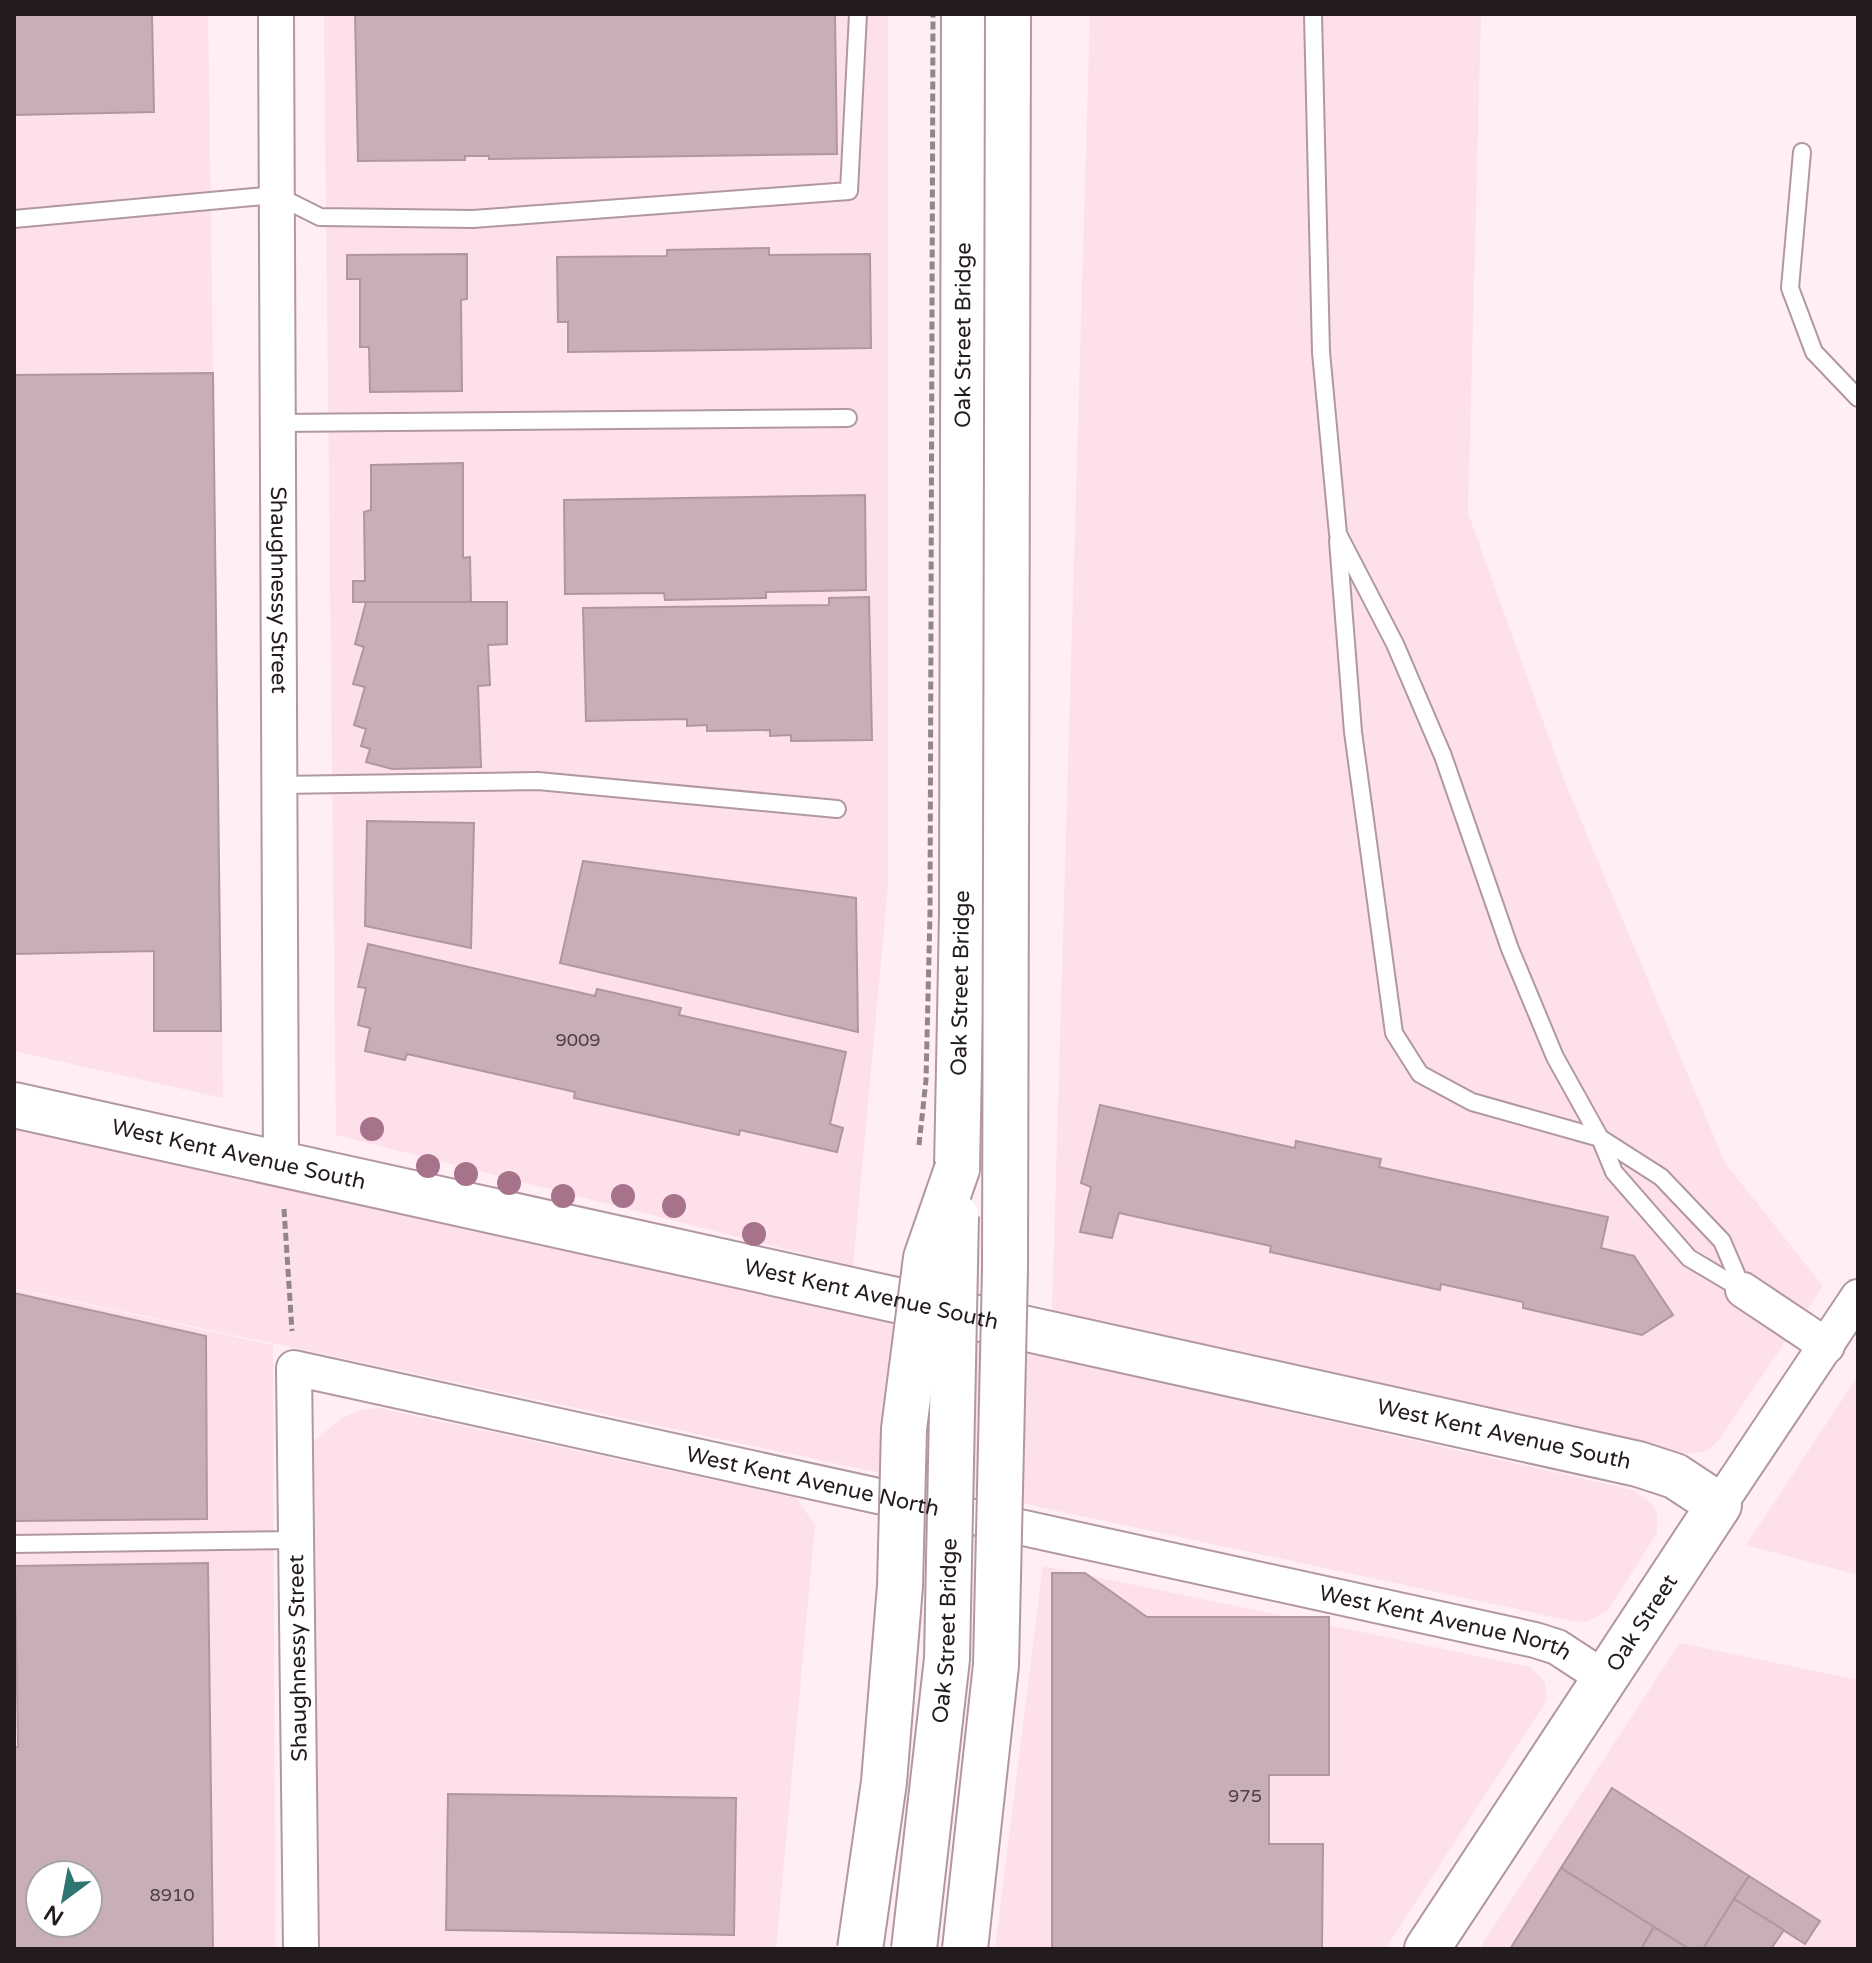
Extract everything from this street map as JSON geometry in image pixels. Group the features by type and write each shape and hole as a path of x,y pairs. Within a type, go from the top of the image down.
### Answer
{"main road":[{"name":"Oak Street Bridge","path":"914,1949 947,1659 937,1161 962,914 964,14"},
{"name":"Oak Street Bridge","path":"965,1949 996,1665 1005,1270 1008,14"},
{"name":"West Kent Avenue South","path":"14,1105 1638,1464 1675,1476 1719,1505"},
{"path":"860,1949 884,1782 900,1586 904,1429 937,1161"},
{"name":"Oak Street","path":"1427,1949 1719,1505"}],"street":[{"name":"Shaughnessy Street","path":"276,14 281,1166"},
{"path":"1743,1290 1827,1346"},
{"name":"Oak Street","path":"1719,1505 1858,1297"},
{"name":"Shaughnessy Street","path":"294,1368 301,1949"},
{"name":"West Kent Avenue North","path":"294,1368 1535,1640 1557,1647 1606,1679"}],"lane":[{"path":"14,219 276,195 320,217 473,219 849,191 858,14"},
{"path":"1313,14 1321,352 1353,732 1394,1033 1420,1074 1472,1102 1600,1138 1661,1177 1722,1241 1743,1290"},
{"path":"1802,152 1790,288 1814,352 1858,398"},
{"path":"278,423 848,418"},
{"path":"1338,534 1395,644 1443,756 1510,949 1555,1057 1600,1138 1614,1172 1689,1258 1743,1290"},
{"path":"279,785 538,781 837,809"},
{"path":"14,1544 296,1540"}],"path":[{"path":"933,14 930,914 926,1080 937,1161"},
{"path":"281,1166 294,1368"}],"shaded area":[{"path":"14,14 208,14 223,1098 14,1051"},
{"path":"324,14 888,14 888,885 853,1266 336,1135"},
{"path":"1090,14 1481,14 1468,513 1566,785 1725,1163 1823,1286 1718,1441 1706,1451 1688,1454 1052,1313"},
{"path":"14,1124 1633,1490 1652,1504 1657,1514 1657,1533 1608,1610 1587,1622 1573,1621 14,1288"},
{"path":"14,1289 273,1345 275,1949 14,1949"},
{"path":"1858,1376 1858,1575 1746,1545"},
{"path":"379,1408 796,1498 815,1525 776,1949 320,1949 314,1441 342,1418 361,1410"},
{"path":"1043,1566 1530,1667 1545,1682 1547,1700 1385,1949 995,1949"},
{"path":"1680,1643 1858,1680 1858,1949 1479,1949"}],"building":[{"path":"14,14 152,14 154,112 14,115"},
{"path":"355,14 835,14 837,154 489,159 489,156 465,156 465,160 358,161"},
{"path":"769,248 769,255 870,254 871,348 568,352 568,322 558,322 557,257 667,256 667,250"},
{"path":"467,254 467,299 461,300 462,391 370,392 369,347 360,347 360,279 347,279 347,255"},
{"path":"213,373 221,1031 154,1031 154,951 14,954 14,375"},
{"path":"463,463 463,558 470,557 471,602 353,602 353,581 365,581 364,512 371,510 371,465"},
{"path":"865,495 866,590 766,592 766,598 665,600 664,593 565,594 564,500"},
{"path":"869,597 872,740 791,741 791,735 770,736 770,730 707,731 707,725 687,726 687,719 586,721 583,608 829,605 829,598"},
{"path":"366,602 507,602 507,644 488,645 490,685 478,686 481,767 392,769 366,762 370,749 361,746 366,729 354,725 365,687 353,684 364,647 355,644"},
{"path":"367,821 474,823 471,948 365,926"},
{"path":"583,861 856,898 858,1032 560,963"},
{"path":"368,944 595,996 597,989 681,1008 679,1015 846,1052 830,1124 843,1128 837,1152 740,1130 739,1135 574,1098 575,1092 407,1054 405,1060 365,1051 370,1028 358,1025 366,988 358,987"},
{"path":"1100,1105 1295,1148 1296,1141 1381,1159 1379,1167 1608,1217 1601,1248 1634,1256 1673,1315 1642,1335 1523,1308 1523,1302 1441,1284 1440,1290 1270,1252 1271,1246 1119,1213 1112,1238 1080,1232 1091,1187 1081,1183"},
{"path":"14,1293 206,1336 207,1519 14,1521"},
{"path":"208,1563 213,1949 14,1949 14,1747 18,1747 15,1566"},
{"path":"1052,1573 1085,1573 1147,1617 1329,1617 1329,1775 1269,1775 1269,1844 1323,1844 1322,1949 1052,1949"},
{"path":"1612,1788 1749,1876 1703,1949 1689,1949 1561,1868"},
{"path":"448,1794 736,1798 734,1935 446,1930"},
{"path":"1561,1868 1654,1927 1641,1949 1510,1949"},
{"path":"1749,1876 1820,1921 1805,1944 1734,1899"},
{"path":"1734,1899 1784,1930 1771,1949 1703,1949"},
{"path":"1654,1927 1689,1949 1641,1949"}]}
